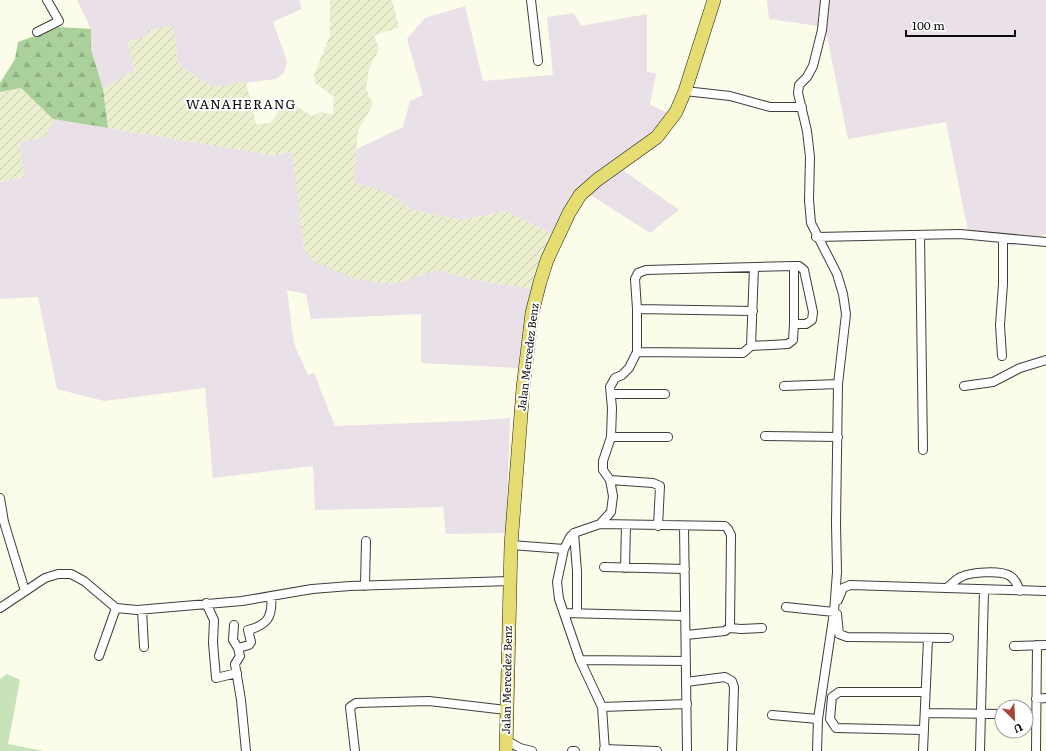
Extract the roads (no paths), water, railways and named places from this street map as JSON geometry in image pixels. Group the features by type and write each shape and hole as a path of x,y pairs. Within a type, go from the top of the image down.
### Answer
{"main road":[{"name":"Jalan Mercedez Benz","path":"506,746 511,545 523,388 532,313 545,266 569,213 580,195 597,180 657,137 676,112 685,91 714,0"}],"street":[{"path":"37,32 59,21 47,0"},
{"path":"531,0 538,61"},
{"path":"817,751 818,719 834,612 837,572 836,523 838,384 843,353 845,305 837,274 816,237 811,223 809,213 810,157 808,131 802,107 798,98 798,89 813,66 822,30 824,0"},
{"path":"685,91 730,96 770,107 802,107"},
{"path":"816,237 960,234 1046,242"},
{"path":"920,235 923,450"},
{"path":"1002,356 1000,318 1003,284 1003,238"},
{"path":"637,352 743,353 751,346 788,344 792,340 794,324 794,266"},
{"path":"600,524 608,516 612,504 610,480 605,475 603,461 611,436 611,382 626,372 637,352 635,279 638,273 646,270 800,266 804,270 813,312 812,320 810,322 802,325 794,324"},
{"path":"751,346 754,267"},
{"path":"637,309 753,311"},
{"path":"964,386 993,382 1020,368 1046,360"},
{"path":"784,386 838,384"},
{"path":"612,394 665,394"},
{"path":"611,436 668,437"},
{"path":"765,436 838,437"},
{"path":"610,480 653,483 660,486 658,526"},
{"path":"0,498 4,522 25,591"},
{"path":"657,751 604,750 602,707 580,660 557,590 564,549 568,538 574,532 600,524 725,526 731,532 730,628"},
{"path":"625,568 626,525"},
{"path":"684,526 687,751"},
{"path":"574,532 577,571 577,613"},
{"path":"365,586 366,541"},
{"path":"511,545 564,549"},
{"path":"604,567 685,570"},
{"path":"948,587 960,577 966,575 1000,573 1008,575 1016,581 1020,591"},
{"path":"1,606 51,575 71,574 90,585 116,608 142,610 206,603 242,601 312,589 510,581"},
{"path":"949,638 928,639 841,636 837,620 838,597 843,588 850,585 1046,591"},
{"path":"980,751 984,590"},
{"path":"238,648 249,645 248,630 260,627 268,618 271,613 271,596"},
{"path":"206,603 214,620 213,643 216,678 237,673"},
{"path":"99,656 116,608"},
{"path":"786,608 834,612"},
{"path":"142,610 144,647"},
{"path":"564,613 685,616"},
{"path":"234,625 233,640 238,648 240,656 235,664 246,751"},
{"path":"686,635 725,631 730,628 762,628"},
{"path":"923,751 928,639"},
{"path":"1036,751 1037,645"},
{"path":"1014,646 1046,645"},
{"path":"580,660 686,661"},
{"path":"686,682 726,677 732,681 734,688 732,751"},
{"path":"923,730 836,728 830,718 832,697 839,692 925,692"},
{"path":"1036,699 1046,698"},
{"path":"355,751 350,707 356,703 429,701 506,710"},
{"path":"602,707 687,704"},
{"path":"924,713 994,714"},
{"path":"772,715 818,719"},
{"path":"1036,730 1046,730"},
{"path":"506,746 532,751"}],"district":[{"name":"WANAHERANG","path":"241,104"}]}
